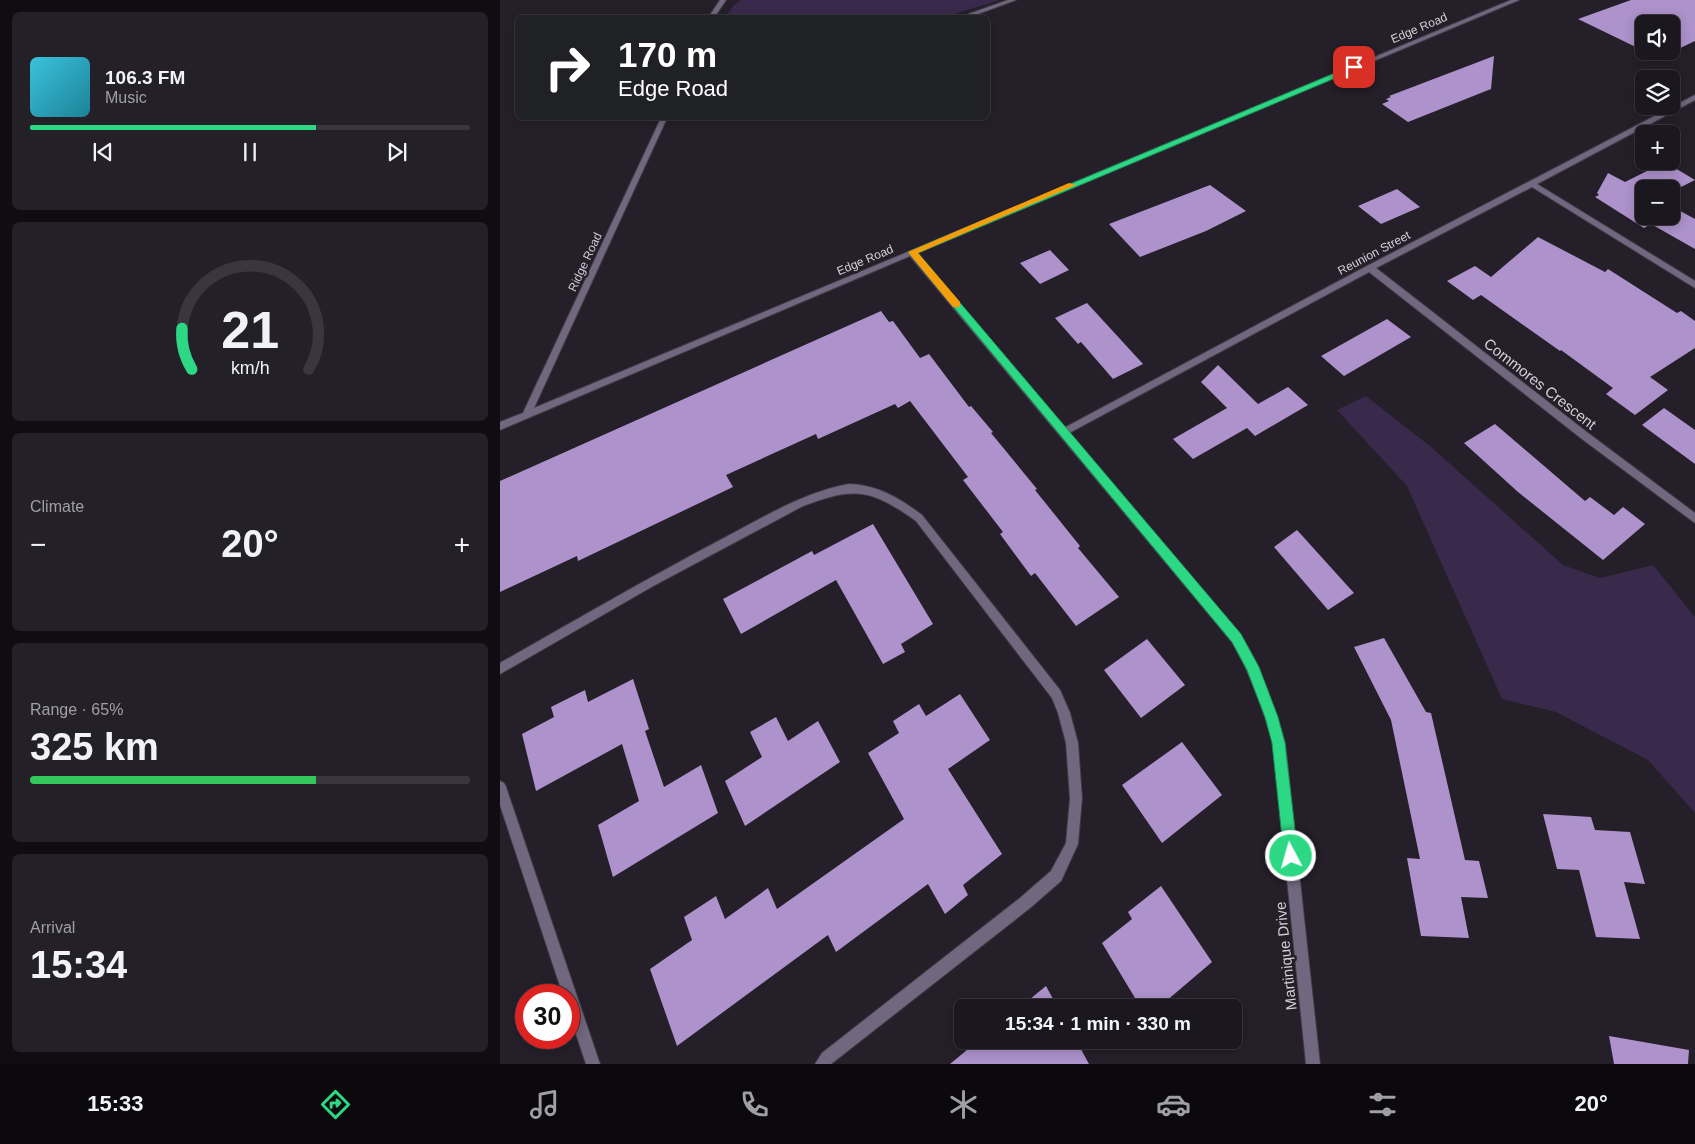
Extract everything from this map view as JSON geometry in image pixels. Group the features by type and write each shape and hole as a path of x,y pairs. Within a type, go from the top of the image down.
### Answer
{"street":[{"path":"712,15 723,0"},
{"path":"969,15 1013,0"},
{"name":"Edge Road","path":"500,426 1511,0"},
{"name":"Reunion Street","path":"1064,432 1695,97"},
{"name":"Ridge Road","path":"526,415 663,120"},
{"path":"1532,184 1695,285"},
{"name":"Martinique Drive","path":"912,252 1245,651 1261,689 1279,743 1313,1064"},
{"name":"Commores Crescent","path":"1370,268 1584,436 1695,519"},
{"path":"500,669 651,582 820,494 855,487 878,491 898,502 919,518 1056,694 1064,713 1072,743 1076,798 1072,844 1056,876 1025,903 827,1058 822,1064"},
{"path":"500,788 593,1064"}],"shaded area":[{"path":"741,0 1000,0 951,15 726,15 734,5"},
{"path":"1366,396 1430,446 1563,565 1600,578 1653,565 1695,617 1695,813 1648,760 1556,712 1502,699 1407,486 1337,410"}],"building":[{"path":"1631,0 1695,0 1695,41 1680,48 1680,15 1635,15 1635,47 1578,19"},
{"path":"1494,56 1491,89 1408,122 1382,104 1389,101 1386,99 1391,97 1389,96"},
{"path":"1649,170 1678,170 1695,180 1680,188 1680,180 1635,180 1635,222 1595,197 1599,195 1597,193 1608,173 1625,182"},
{"path":"1210,185 1246,211 1206,231 1140,257 1109,224"},
{"path":"1397,189 1420,207 1381,224 1358,206"},
{"path":"1680,211 1695,219 1695,249 1653,225 1680,225"},
{"path":"1538,237 1605,272 1608,269 1677,313 1681,311 1695,321 1695,348 1650,377 1668,390 1635,415 1606,394 1613,388 1561,350 1481,295 1473,300 1447,281 1475,266 1491,277"},
{"path":"1050,250 1069,270 1040,284 1020,263"},
{"path":"1087,303 1143,364 1113,379 1081,342 1078,344 1055,318"},
{"path":"881,311 889,322 893,321 920,358 929,354 969,407 971,406 993,432 991,433 1080,546 1078,548 1119,597 1076,626 1035,573 1031,576 1000,534 1003,532 963,480 968,477 910,401 898,408 895,404 818,439 816,434 726,475 733,487 578,561 577,556 500,592 500,481"},
{"path":"1387,319 1411,337 1344,376 1321,356"},
{"path":"1218,365 1258,404 1288,387 1308,405 1255,436 1247,428 1193,459 1173,439 1227,408 1201,382"},
{"path":"1664,408 1695,430 1695,464 1642,425"},
{"path":"1495,424 1585,501 1590,497 1614,515 1623,507 1645,524 1603,560 1518,492 1464,443"},
{"path":"873,524 933,624 901,644 905,652 883,664 836,580 741,634 723,599 812,551 814,555"},
{"path":"1297,530 1354,593 1328,610 1274,547"},
{"path":"1384,638 1426,712 1431,713 1465,860 1479,861 1488,898 1461,897 1469,938 1421,936 1407,858 1420,859 1391,720 1354,647"},
{"path":"1147,639 1185,685 1141,718 1104,670"},
{"path":"633,679 649,729 645,731 664,787 701,765 718,813 613,877 598,825 639,801 622,744 536,791 522,734 554,717 551,707 585,690 588,702"},
{"path":"960,694 990,740 948,769 1002,854 963,885 968,895 945,914 928,884 836,952 828,935 677,1046 650,969 692,940 684,917 716,896 725,919 768,888 777,909 904,819 868,753 899,733 893,721 919,704 926,716"},
{"path":"776,717 788,741 818,721 840,762 745,826 725,781 762,757 750,732"},
{"path":"1182,742 1222,795 1162,843 1122,785"},
{"path":"1543,814 1591,817 1595,830 1630,832 1645,884 1624,882 1640,939 1596,937 1579,870 1557,869"},
{"path":"1161,886 1212,962 1169,999 1136,999 1102,943 1132,919 1128,912"},
{"path":"1046,986 1053,999 1030,999"},
{"path":"1609,1036 1689,1050 1688,1064 1614,1064"},
{"path":"968,1049 1081,1049 1089,1064 950,1064"}],"slow traffic":[{"path":"956,305 912,252 1072,185"}],"route":[{"path":"1291,856 1279,743 1271,717 1245,651 912,252 1354,67"}]}
